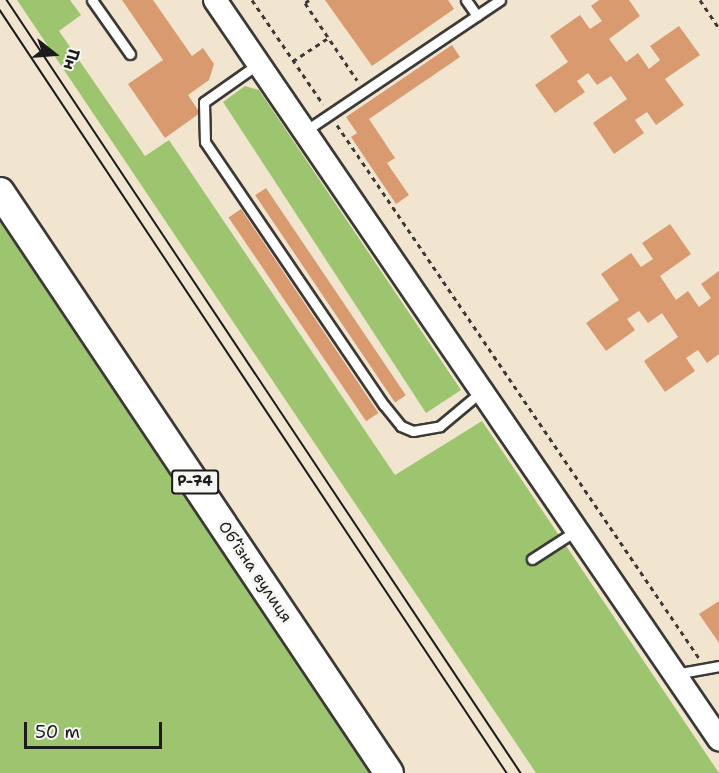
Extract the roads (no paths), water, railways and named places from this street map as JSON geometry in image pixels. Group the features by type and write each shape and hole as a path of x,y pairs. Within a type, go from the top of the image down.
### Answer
{"main road":[{"name":"Обʼїзна вулиця","path":"0,192 389,773"}],"street":[{"path":"215,0 719,739"}],"lane":[{"path":"92,0 130,54"},
{"path":"466,0 477,16"},
{"path":"305,132 500,0"},
{"path":"258,63 204,102 205,142 384,405 401,426 419,430 440,426 482,392"},
{"path":"532,559 577,530"},
{"path":"675,674 719,666"}],"tram line":[{"path":"7,0 521,773"},
{"path":"0,10 507,773"}]}
